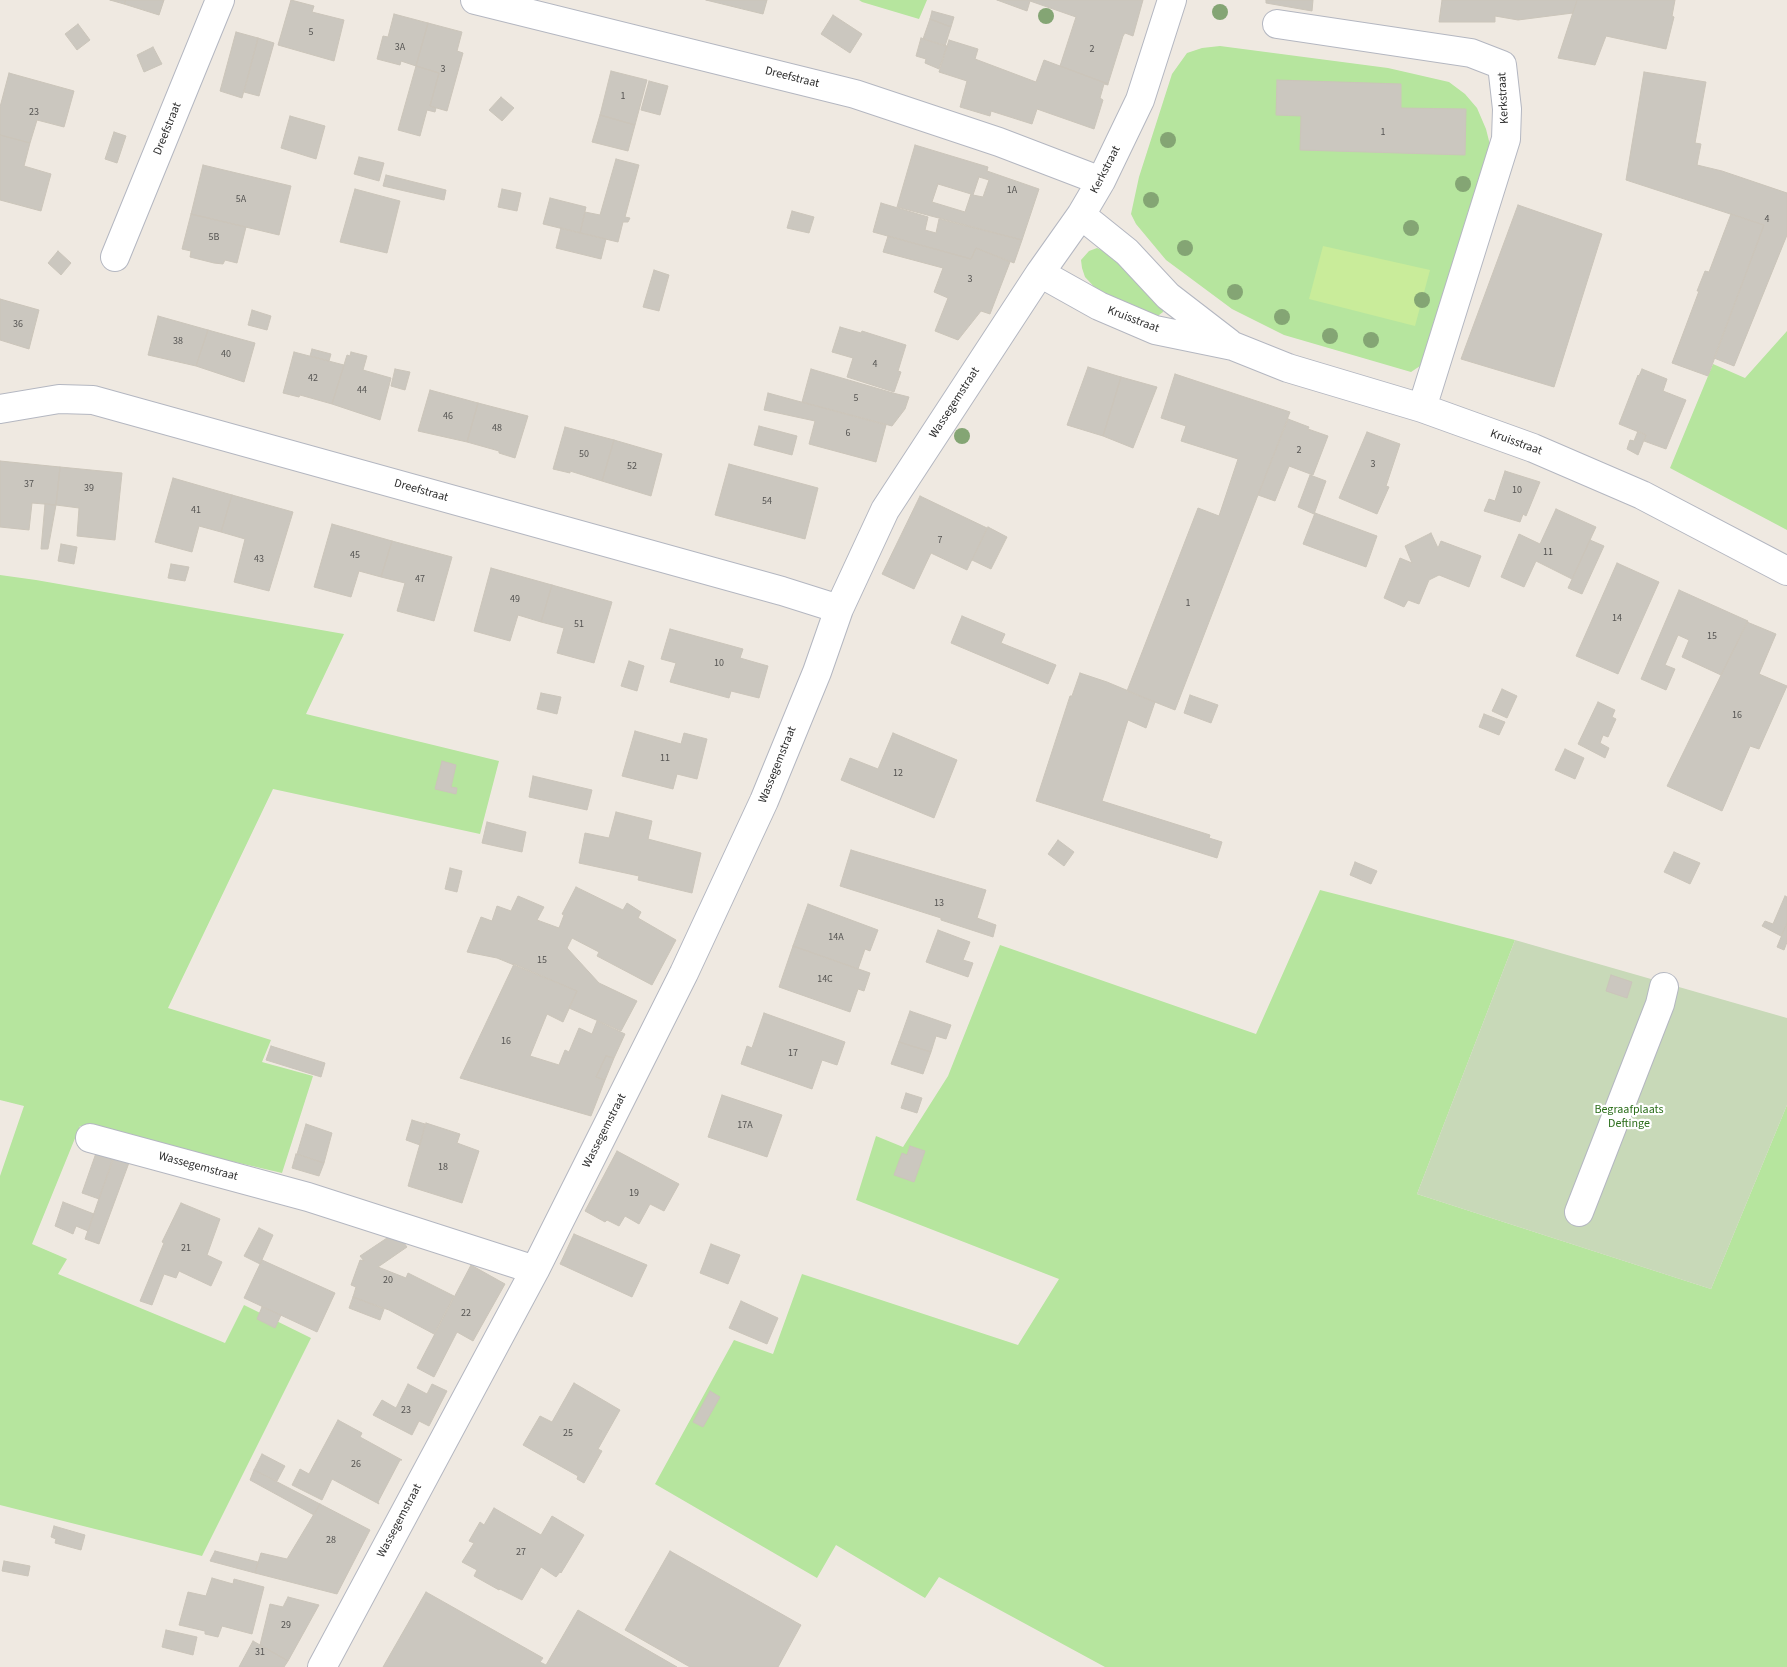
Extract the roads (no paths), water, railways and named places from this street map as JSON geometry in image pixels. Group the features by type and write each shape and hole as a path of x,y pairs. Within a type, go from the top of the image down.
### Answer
{"street":[{"name":"Dreefstraat","path":"115,258 220,0"},
{"name":"Dreefstraat","path":"475,0 855,94 999,142 1101,181"},
{"name":"Kerkstraat","path":"1040,273 1081,215 1101,181 1140,100 1172,0"},
{"name":"Kerkstraat","path":"1277,24 1471,53 1502,65 1507,109 1506,139 1422,408"},
{"name":"Kruisstraat","path":"1081,215 1126,252 1168,296 1233,346"},
{"name":"Kruisstraat","path":"1040,273 1098,306 1154,330 1233,346 1288,368 1422,408 1534,448 1642,495 1787,571"},
{"name":"Wassegemstraat","path":"322,1667 535,1270 684,973 764,801 817,672 839,610 885,510 1040,273"},
{"name":"Dreefstraat","path":"0,409 59,399 93,400 782,591 839,610"},
{"path":"1579,1212 1660,1004 1664,987"},
{"name":"Wassegemstraat","path":"90,1138 308,1197 535,1270"}],"park label":[{"name":"Begraafplaats Deftinge","path":"1629,1117"}]}
